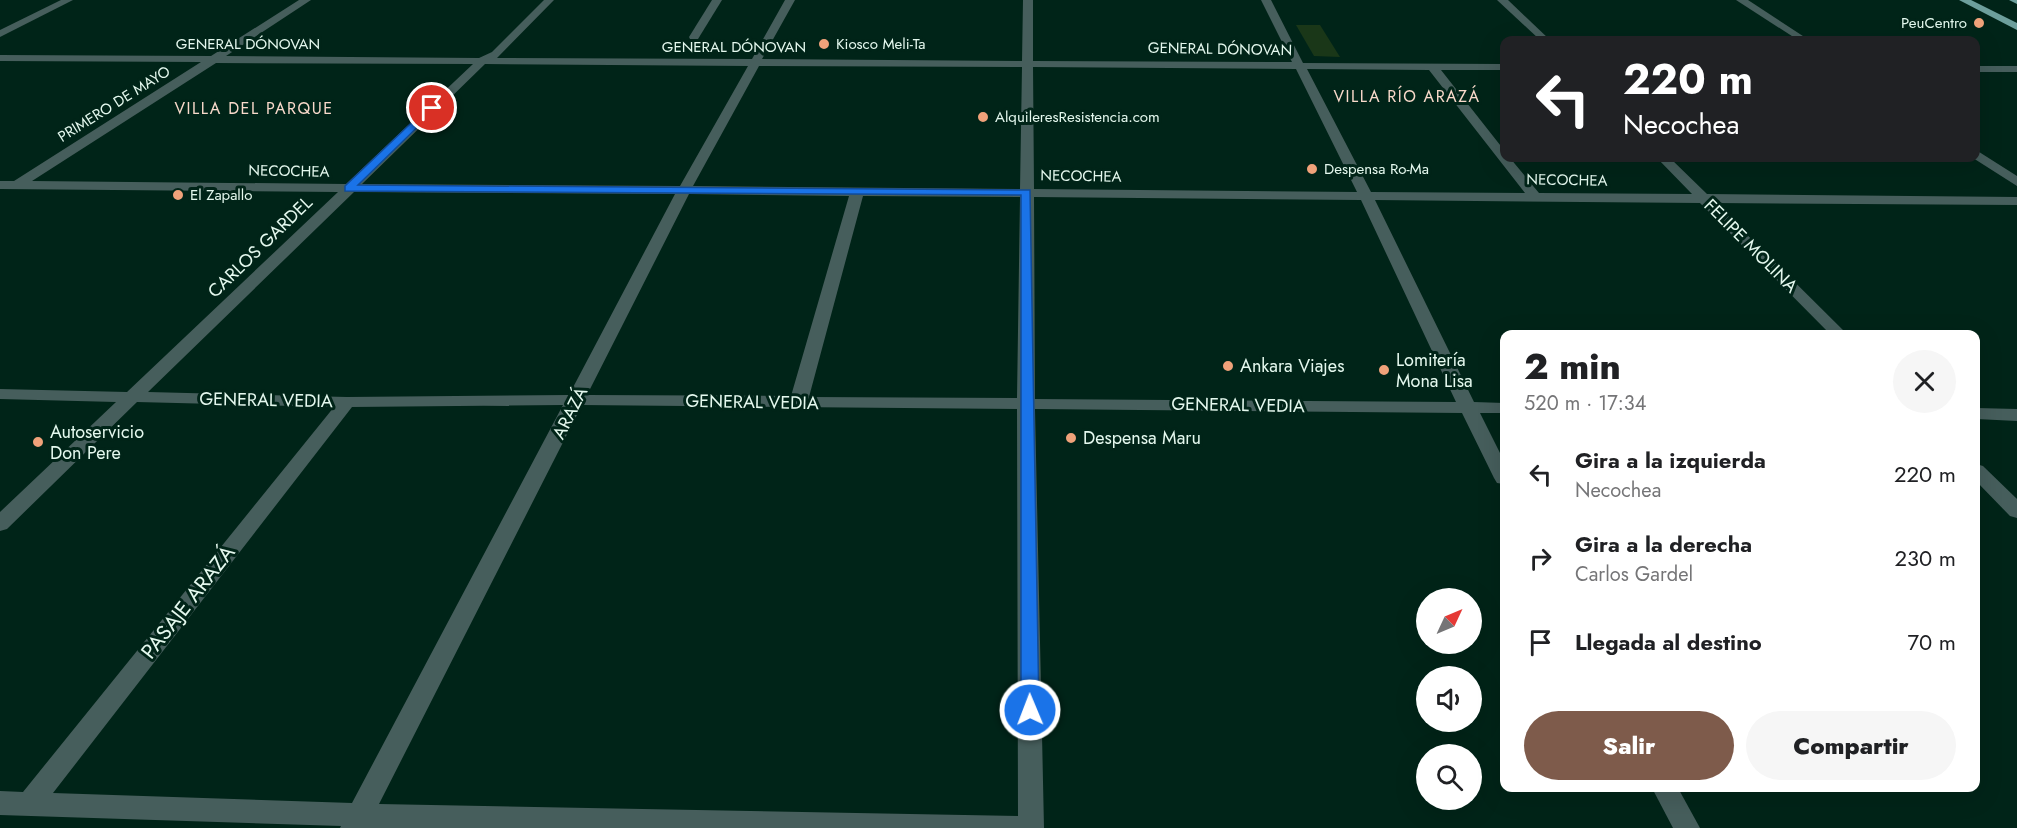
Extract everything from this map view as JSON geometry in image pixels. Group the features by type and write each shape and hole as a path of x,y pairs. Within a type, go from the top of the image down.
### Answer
{"main road":[{"path":"1964,0 2017,27"}],"street":[{"path":"0,34 68,0"},
{"name":"PRIMERO DE MAYO","path":"0,196 306,0"},
{"name":"CARLOS GARDEL","path":"0,524 483,60 496,54 549,0"},
{"path":"694,37 717,0"},
{"name":"ARAZÁ","path":"357,822 684,191 790,0"},
{"path":"1028,0 1026,403 1032,828"},
{"path":"1266,0 1366,196 1500,470"},
{"path":"1502,0 1541,36"},
{"path":"1741,0 1798,36"},
{"name":"GENERAL DÓNOVAN","path":"0,58 1028,62 1500,67"},
{"path":"1432,66 1500,153"},
{"path":"1980,69 2017,69"},
{"path":"1980,157 2017,182"},
{"path":"1507,162 1534,196"},
{"name":"FELIPE MOLINA","path":"1667,162 1835,330"},
{"name":"NECOCHEA","path":"0,185 2017,201"},
{"path":"798,403 857,192"},
{"name":"GENERAL VEDIA","path":"0,394 347,402 577,400 1500,408"},
{"name":"PASAJE ARAZÁ","path":"30,803 347,402"},
{"path":"1980,414 2017,415"},
{"path":"1980,474 2017,511"},
{"path":"1667,792 1686,828"},
{"path":"0,803 357,822 1018,828"}],"building":[{"path":"1296,25 1320,25 1340,57 1314,56"}],"place":[{"name":"PeuCentro","path":"1979,23"},
{"name":"Kiosco Meli-Ta","path":"824,44"},
{"name":"AlquileresResistencia.com","path":"983,117"},
{"name":"Despensa Ro-Ma","path":"1312,169"},
{"name":"El Zapallo","path":"178,195"},
{"name":"Ankara Viajes","path":"1228,366"},
{"name":"Lomitería Mona Lisa","path":"1384,370"},
{"name":"Despensa Maru","path":"1071,438"},
{"name":"Autoservicio Don Pere","path":"38,442"}],"district":[{"name":"VILLA RÍO ARAZÁ","path":"1407,96"},
{"name":"VILLA DEL PARQUE","path":"254,108"}],"route":[{"path":"432,108 349,188 1026,192 1030,710"}]}
